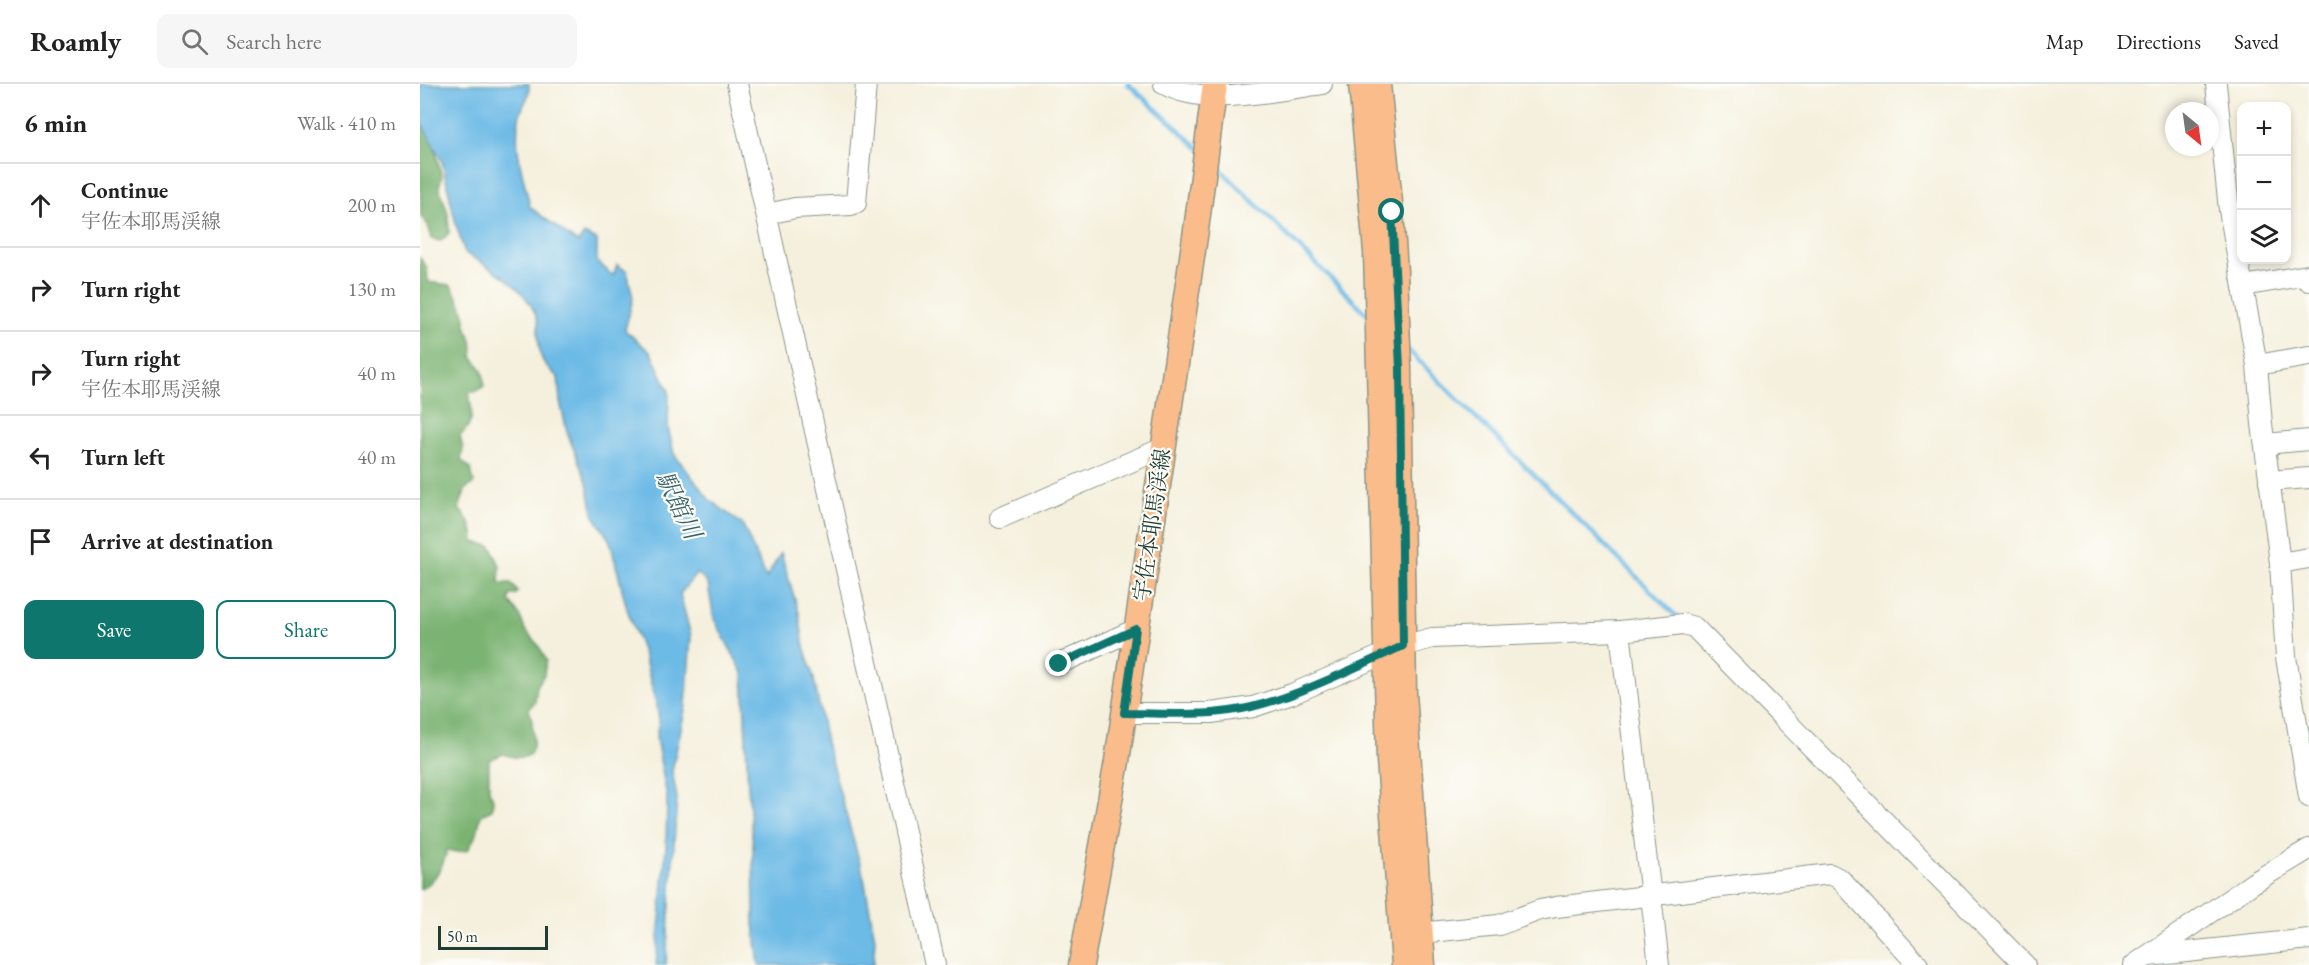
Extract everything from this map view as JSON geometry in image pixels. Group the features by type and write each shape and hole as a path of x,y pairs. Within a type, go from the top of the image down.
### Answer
{"main road":[{"path":"1361,84 1372,191 1395,649 1409,781 1423,965"},
{"path":"1378,84 1392,212 1400,367 1395,649 1389,760 1404,965"},
{"name":"宇佐本耶馬渓線","path":"1081,965 1124,713 1214,90"}],"street":[{"path":"737,84 934,965"},
{"path":"767,214 795,208 856,203 866,84"},
{"path":"1164,84 1188,94 1214,90 1322,84"},
{"path":"2216,84 2229,210 2257,365 2280,562 2286,657 2309,797"},
{"path":"2243,286 2308,275 2309,281"},
{"path":"2257,365 2309,356"},
{"path":"2265,444 2309,440"},
{"path":"1000,518 1163,448"},
{"path":"2270,481 2309,478"},
{"path":"2280,562 2309,558"},
{"path":"1124,713 1211,713 1253,707 1292,694 1395,649 1432,639 1620,632 1683,624 1694,627 2025,965"},
{"path":"1059,664 1136,629"},
{"path":"1620,632 1659,965"},
{"path":"2140,961 2253,883 2309,849"},
{"path":"1420,933 1489,927 1548,908 1834,875 1918,965"},
{"path":"2140,961 2309,939"}],"green space":[{"path":"420,94 442,176 439,187 448,213 449,233 441,241 432,239 428,225 421,217"},
{"path":"420,258 427,268 428,282 450,285 459,299 472,343 472,357 484,377 484,386 475,392 469,392 471,421 460,436 463,449 461,460 471,469 474,483 465,490 459,509 470,524 474,542 491,546 500,566 499,583 511,583 518,592 510,595 509,601 520,616 525,630 538,645 546,660 544,675 537,686 535,702 528,709 532,718 533,748 531,753 523,757 503,754 489,760 492,810 481,815 477,833 468,850 457,852 447,850 438,872 420,889"}],"water":[{"name":"駅館川","path":"420,84 529,84 528,95 519,119 517,141 530,207 578,243 584,234 597,240 597,261 613,276 617,265 627,271 633,298 625,330 651,353 669,391 668,427 674,454 709,499 743,525 766,578 781,553 799,613 804,646 814,679 826,743 864,878 875,939 873,965 759,965 754,923 753,847 743,673 714,619 708,584 697,573 680,594 691,636 686,705 672,771 677,798 666,965 656,965 666,847 667,797 656,738 659,720 657,707 644,656 627,609 610,541 593,514 587,482 568,435 560,402 558,377 547,367 542,358 537,318 532,307 517,288 497,272 465,253 456,225 442,161 420,120"}],"waterway":[{"path":"1128,84 1199,148"},
{"path":"1214,163 1368,315"},
{"path":"1408,350 1679,619"}],"route":[{"path":"1059,664 1136,629 1124,713 1211,713 1271,702 1403,646 1400,367 1392,212"}]}
